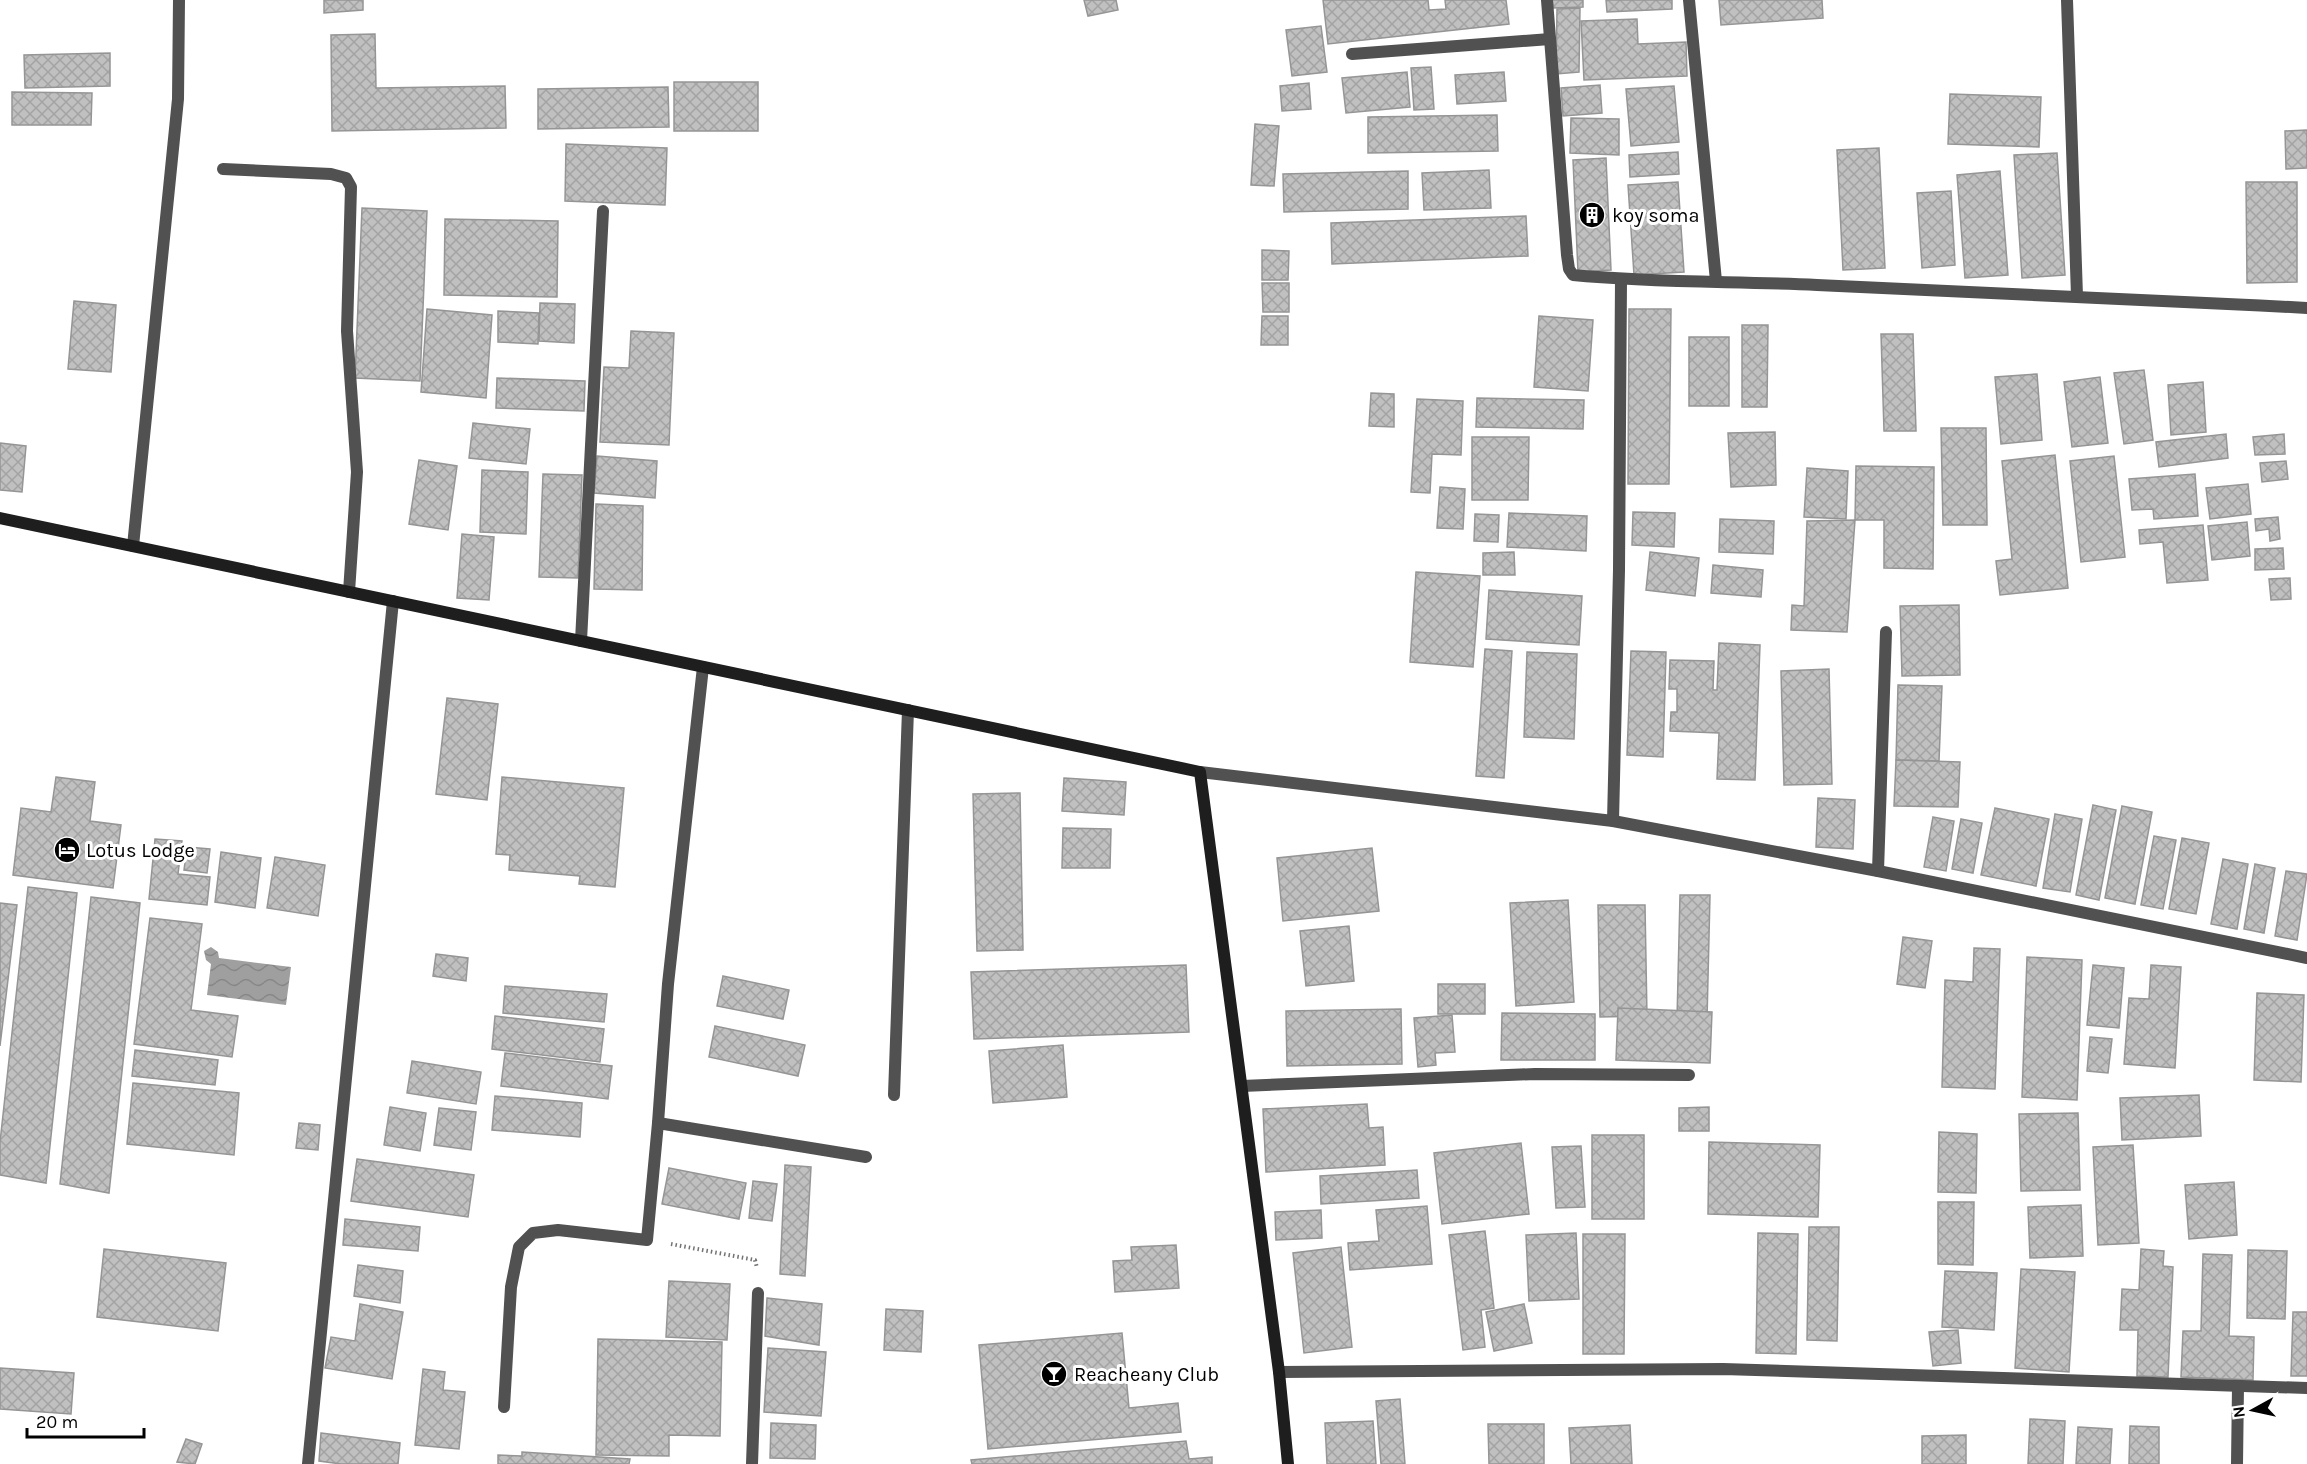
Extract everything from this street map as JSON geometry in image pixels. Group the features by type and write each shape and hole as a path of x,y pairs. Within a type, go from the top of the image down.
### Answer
{"street":[{"path":"133,546 177,99 179,0"},
{"path":"1547,0 1569,269 1573,275 1621,280 1716,280 2307,308"},
{"path":"1689,0 1716,280"},
{"path":"2067,0 2077,296"},
{"path":"1353,54 1550,39"},
{"path":"223,169 331,174 346,178 351,187 347,331 357,472 350,592"},
{"path":"581,641 603,211"},
{"path":"1613,821 1619,570 1621,280"},
{"path":"0,518 1200,772 1613,821 1878,871 2307,958"},
{"path":"308,1464 393,601"},
{"path":"1878,871 1886,632"},
{"path":"504,1407 511,1287 519,1247 533,1233 558,1230 647,1240 668,984 704,667"},
{"path":"894,1095 908,711"},
{"path":"1200,772 1279,1372 1288,1464"},
{"path":"1242,1086 1535,1074 1689,1075"},
{"path":"658,1124 866,1157"},
{"path":"752,1464 758,1293"},
{"path":"1279,1372 1723,1369 2307,1388"},
{"path":"2237,1464 2238,1386"}],"path":[{"path":"647,1240 755,1260 758,1293"}],"water":[{"path":"211,947 218,952 219,958 291,967 286,1005 207,995 211,964 206,960 204,951"}],"building":[{"path":"324,0 363,0 363,10 324,13"},
{"path":"1084,0 1116,0 1118,10 1088,16"},
{"path":"1323,0 1428,0 1429,10 1446,9 1445,0 1506,0 1509,24 1328,44"},
{"path":"1552,0 1583,0 1583,7 1553,8"},
{"path":"1606,0 1672,0 1672,9 1607,12"},
{"path":"1719,0 1822,0 1823,18 1721,25"},
{"path":"1580,8 1579,72 1556,74 1557,9"},
{"path":"1637,19 1638,44 1686,42 1687,76 1584,80 1581,21"},
{"path":"1321,26 1327,72 1292,76 1286,30"},
{"path":"375,34 376,88 505,86 506,128 332,131 331,35"},
{"path":"110,53 110,86 25,88 24,55"},
{"path":"1431,67 1434,109 1414,110 1411,68"},
{"path":"1407,72 1410,107 1346,113 1342,78"},
{"path":"1504,72 1506,101 1457,104 1455,75"},
{"path":"674,82 758,82 758,131 674,131"},
{"path":"1309,83 1311,109 1282,111 1280,86"},
{"path":"1600,85 1602,113 1563,116 1561,88"},
{"path":"1674,86 1679,142 1631,146 1626,89"},
{"path":"668,87 669,127 538,129 538,89"},
{"path":"12,92 92,93 91,125 12,125"},
{"path":"1950,94 2041,97 2039,147 1948,144"},
{"path":"1497,115 1498,151 1368,153 1368,117"},
{"path":"1571,118 1619,119 1619,155 1570,153"},
{"path":"1255,124 1279,126 1274,186 1251,185"},
{"path":"2307,130 2307,168 2286,169 2285,131"},
{"path":"566,144 667,148 665,205 565,201"},
{"path":"1879,148 1885,268 1843,270 1837,150"},
{"path":"1678,152 1679,174 1630,177 1629,155"},
{"path":"2057,153 2065,275 2022,278 2014,155"},
{"name":"koy soma","path":"1606,158 1611,270 1578,272 1573,160"},
{"path":"1489,170 1491,208 1424,210 1422,173"},
{"path":"1408,171 1408,209 1284,212 1283,174"},
{"path":"2000,171 2008,275 1965,278 1957,175"},
{"path":"1678,182 1684,272 1634,275 1628,185"},
{"path":"2246,182 2297,182 2297,282 2247,283"},
{"path":"1951,191 1955,265 1922,268 1917,193"},
{"path":"362,208 427,211 420,381 355,378"},
{"path":"1526,216 1528,256 1332,264 1331,223"},
{"path":"445,219 558,221 557,297 444,295"},
{"path":"1262,250 1289,251 1288,280 1262,280"},
{"path":"1262,283 1289,283 1289,312 1263,312"},
{"path":"74,301 116,305 111,372 68,369"},
{"path":"540,303 575,304 574,343 539,341"},
{"path":"427,309 492,315 486,398 421,392"},
{"path":"1629,309 1671,309 1669,484 1628,484"},
{"path":"498,311 539,313 538,344 498,342"},
{"path":"1262,316 1288,316 1288,345 1261,345"},
{"path":"1539,316 1593,320 1588,391 1534,387"},
{"path":"1742,325 1768,325 1767,407 1742,407"},
{"path":"631,331 674,333 669,445 600,442 604,367 629,368"},
{"path":"1881,334 1913,334 1916,431 1884,431"},
{"path":"1689,337 1729,337 1729,406 1689,406"},
{"path":"2144,370 2153,440 2124,444 2114,373"},
{"path":"2037,374 2042,440 2001,444 1995,377"},
{"path":"2100,377 2108,443 2072,447 2064,382"},
{"path":"497,378 585,381 584,411 496,408"},
{"path":"2203,382 2206,432 2171,435 2168,385"},
{"path":"1371,393 1394,394 1394,427 1369,426"},
{"path":"1477,398 1584,400 1583,429 1476,427"},
{"path":"1417,399 1463,401 1461,455 1432,454 1430,493 1411,492"},
{"path":"473,423 530,429 526,464 469,458"},
{"path":"1941,428 1986,428 1987,525 1943,525"},
{"path":"1775,432 1776,485 1731,487 1728,433"},
{"path":"2226,434 2228,458 2159,467 2156,442"},
{"path":"2284,434 2285,454 2255,455 2253,437"},
{"path":"1472,437 1529,437 1528,500 1472,500"},
{"path":"0,443 26,446 22,492 0,490"},
{"path":"2055,455 2068,588 2000,595 1996,561 2012,559 2002,461"},
{"path":"597,456 657,461 655,498 594,493"},
{"path":"2114,456 2125,557 2081,562 2070,461"},
{"path":"419,460 457,466 448,530 409,524"},
{"path":"2286,461 2288,479 2262,482 2260,463"},
{"path":"1856,466 1934,467 1933,569 1884,568 1884,520 1855,520"},
{"path":"1807,468 1848,471 1846,519 1804,517"},
{"path":"482,470 528,472 526,534 480,532"},
{"path":"543,474 582,475 578,578 539,577"},
{"path":"2195,474 2198,516 2154,519 2153,509 2132,510 2129,479"},
{"path":"2248,484 2251,514 2210,519 2206,488"},
{"path":"1440,487 1465,489 1463,529 1437,528"},
{"path":"596,504 643,506 642,590 594,589"},
{"path":"1633,512 1675,513 1674,547 1632,545"},
{"path":"1509,513 1587,516 1586,551 1507,547"},
{"path":"1475,514 1499,515 1498,542 1474,541"},
{"path":"2278,517 2280,539 2270,541 2269,529 2256,531 2255,519"},
{"path":"1720,519 1774,521 1773,554 1719,552"},
{"path":"1855,520 1847,632 1791,630 1792,605 1804,606 1807,521"},
{"path":"2247,522 2250,556 2212,560 2208,526"},
{"path":"2203,525 2208,580 2167,583 2163,542 2140,544 2139,530"},
{"path":"462,534 494,537 489,600 457,598"},
{"path":"2283,548 2284,569 2255,570 2255,549"},
{"path":"1514,552 1515,575 1483,575 1483,553"},
{"path":"1650,552 1699,558 1695,596 1646,590"},
{"path":"1713,565 1763,570 1761,597 1711,593"},
{"path":"1416,572 1480,576 1473,667 1410,662"},
{"path":"2290,578 2291,599 2271,600 2269,579"},
{"path":"1489,590 1582,596 1579,645 1486,639"},
{"path":"1959,605 1960,675 1902,676 1900,606"},
{"path":"1719,643 1760,645 1755,780 1717,779 1719,733 1670,731 1671,712 1677,712 1677,689 1669,689 1670,660 1714,661 1713,690 1717,690"},
{"path":"1485,649 1512,651 1504,778 1476,776"},
{"path":"1631,651 1666,652 1663,757 1627,755"},
{"path":"1527,652 1577,654 1574,739 1524,737"},
{"path":"1829,669 1832,784 1784,785 1781,671"},
{"path":"1898,685 1942,686 1939,761 1896,760"},
{"path":"447,698 498,704 487,800 436,794"},
{"path":"1896,760 1960,762 1958,807 1894,806"},
{"name":"Lotus Lodge","path":"56,777 95,782 90,821 121,825 113,888 13,875 21,808 51,812"},
{"path":"502,777 624,788 615,887 579,884 580,876 509,870 510,855 496,854"},
{"path":"1064,778 1126,782 1124,815 1062,811"},
{"path":"1020,793 1023,950 977,951 973,794"},
{"path":"1818,798 1855,800 1853,849 1816,847"},
{"path":"2093,805 2116,810 2099,900 2076,895"},
{"path":"2122,806 2152,812 2135,904 2105,898"},
{"path":"1995,808 2049,819 2036,886 1981,875"},
{"path":"2055,814 2082,819 2070,892 2043,888"},
{"path":"1933,817 1954,821 1946,871 1924,867"},
{"path":"1961,819 1982,823 1973,873 1952,869"},
{"path":"1063,828 1111,829 1110,868 1062,868"},
{"path":"2154,836 2176,840 2163,909 2141,905"},
{"path":"2182,838 2209,843 2196,914 2169,909"},
{"path":"155,839 182,841 178,874 210,877 207,905 149,899"},
{"path":"187,847 210,849 207,873 184,870"},
{"path":"1372,848 1379,911 1283,921 1277,858"},
{"path":"221,852 261,858 255,908 215,902"},
{"path":"275,857 325,865 318,916 267,908"},
{"path":"2223,859 2248,864 2237,929 2211,924"},
{"path":"2255,864 2275,868 2264,933 2244,929"},
{"path":"2286,871 2307,874 2297,940 2275,936"},
{"path":"28,887 77,893 46,1183 0,1175 0,1142"},
{"path":"1680,895 1710,895 1707,1020 1677,1019"},
{"path":"91,897 140,903 109,1193 60,1184"},
{"path":"1568,900 1574,1002 1516,1006 1510,903"},
{"path":"0,903 17,905 0,1046"},
{"path":"1598,905 1645,905 1647,1016 1600,1017"},
{"path":"150,918 202,924 191,1010 238,1016 232,1057 134,1044"},
{"path":"1349,926 1354,981 1306,986 1300,931"},
{"path":"1903,937 1932,941 1925,988 1897,984"},
{"path":"1974,948 2000,949 1995,1089 1942,1087 1945,980 1973,982"},
{"path":"436,954 468,958 466,981 433,976"},
{"path":"2027,957 2082,960 2077,1100 2022,1097"},
{"path":"1186,965 1189,1032 974,1039 971,972"},
{"path":"2093,965 2124,968 2119,1028 2087,1025"},
{"path":"2151,965 2181,967 2175,1068 2124,1064 2129,998 2149,999"},
{"path":"723,976 789,990 783,1019 717,1006"},
{"path":"1438,984 1485,984 1485,1014 1438,1014"},
{"path":"505,986 607,994 604,1022 503,1013"},
{"path":"2257,993 2304,995 2301,1082 2254,1080"},
{"path":"1618,1008 1712,1012 1710,1063 1616,1060"},
{"path":"1401,1009 1402,1064 1287,1066 1286,1011"},
{"path":"1502,1013 1595,1014 1595,1060 1501,1060"},
{"path":"1452,1015 1455,1052 1435,1053 1436,1065 1418,1067 1414,1018"},
{"path":"495,1016 604,1029 600,1062 492,1049"},
{"path":"715,1026 805,1045 798,1076 709,1057"},
{"path":"2090,1037 2112,1039 2108,1073 2087,1071"},
{"path":"1063,1045 1067,1097 993,1103 989,1051"},
{"path":"135,1050 218,1060 215,1085 132,1076"},
{"path":"505,1053 612,1066 608,1099 501,1086"},
{"path":"412,1061 481,1072 476,1104 407,1093"},
{"path":"133,1083 239,1093 234,1155 127,1144"},
{"path":"2199,1095 2201,1136 2122,1140 2120,1098"},
{"path":"495,1096 582,1103 580,1137 492,1130"},
{"path":"1367,1104 1369,1128 1383,1127 1385,1165 1266,1172 1263,1109"},
{"path":"390,1107 426,1113 420,1151 384,1145"},
{"path":"1709,1107 1709,1131 1679,1131 1679,1108"},
{"path":"439,1108 476,1112 471,1150 434,1145"},
{"path":"2078,1113 2080,1190 2021,1191 2019,1114"},
{"path":"299,1123 320,1125 318,1150 296,1148"},
{"path":"1939,1132 1977,1134 1976,1193 1938,1192"},
{"path":"1592,1135 1644,1135 1644,1219 1592,1219"},
{"path":"1709,1142 1820,1145 1818,1217 1708,1214"},
{"path":"1521,1143 1529,1214 1442,1224 1434,1153"},
{"path":"2133,1145 2139,1243 2098,1245 2093,1147"},
{"path":"1581,1146 1585,1207 1556,1208 1552,1147"},
{"path":"357,1159 474,1175 468,1217 351,1201"},
{"path":"785,1165 811,1167 805,1276 780,1274"},
{"path":"669,1168 746,1183 739,1219 662,1204"},
{"path":"1417,1170 1419,1198 1321,1204 1320,1176"},
{"path":"753,1181 777,1184 772,1221 749,1218"},
{"path":"2234,1182 2237,1235 2189,1239 2185,1185"},
{"path":"1938,1202 1974,1202 1973,1265 1938,1264"},
{"path":"2081,1205 2083,1256 2030,1258 2028,1207"},
{"path":"1427,1206 1432,1264 1350,1270 1348,1243 1379,1241 1376,1210"},
{"path":"1321,1210 1322,1238 1276,1240 1275,1212"},
{"path":"345,1219 420,1227 418,1251 343,1245"},
{"path":"1809,1227 1839,1227 1837,1341 1807,1340"},
{"path":"1485,1231 1494,1308 1481,1310 1485,1347 1463,1350 1449,1235"},
{"path":"1576,1233 1579,1299 1529,1301 1526,1235"},
{"path":"1758,1233 1798,1234 1796,1354 1756,1353"},
{"path":"1583,1234 1625,1234 1624,1354 1583,1354"},
{"path":"1176,1245 1179,1288 1115,1292 1113,1261 1132,1260 1131,1247"},
{"path":"1341,1247 1352,1347 1304,1353 1293,1253"},
{"path":"104,1249 226,1263 218,1331 97,1317"},
{"path":"2141,1249 2164,1251 2163,1266 2173,1267 2168,1377 2137,1376 2138,1330 2120,1330 2122,1289 2139,1290"},
{"path":"2248,1250 2287,1251 2285,1319 2247,1318"},
{"path":"2203,1254 2232,1255 2229,1336 2254,1337 2253,1380 2181,1377 2183,1331 2201,1331"},
{"path":"358,1265 403,1271 400,1303 354,1296"},
{"path":"2021,1269 2075,1272 2069,1372 2015,1368"},
{"path":"1945,1271 1997,1273 1994,1330 1942,1327"},
{"path":"669,1281 730,1284 727,1340 666,1337"},
{"path":"767,1298 822,1304 819,1345 765,1336"},
{"path":"360,1304 403,1312 392,1379 325,1368 331,1337 355,1341"},
{"path":"1524,1304 1532,1343 1494,1351 1486,1312"},
{"path":"886,1309 923,1311 921,1352 884,1350"},
{"path":"2293,1312 2307,1312 2307,1376 2291,1376"},
{"path":"1958,1330 1961,1363 1933,1366 1929,1332"},
{"name":"Reacheany Club","path":"1122,1333 1129,1408 1178,1403 1181,1432 988,1449 979,1345"},
{"path":"598,1339 722,1342 720,1436 669,1435 669,1456 596,1455"},
{"path":"768,1348 826,1352 821,1416 764,1412"},
{"path":"0,1368 74,1373 71,1414 0,1409"},
{"path":"423,1369 445,1372 443,1390 465,1392 459,1449 415,1445"},
{"path":"1400,1399 1405,1464 1381,1464 1376,1401"},
{"path":"2030,1419 2065,1421 2063,1464 2028,1464"},
{"path":"1373,1421 1376,1464 1327,1464 1325,1423"},
{"path":"771,1423 816,1425 815,1459 770,1458"},
{"path":"1488,1424 1544,1424 1544,1464 1489,1464"},
{"path":"1630,1425 1632,1464 1571,1464 1569,1428"},
{"path":"2130,1426 2159,1427 2159,1464 2129,1464"},
{"path":"2078,1427 2112,1429 2110,1464 2076,1464"},
{"path":"321,1433 400,1443 398,1464 341,1464 319,1461"},
{"path":"1966,1435 1966,1464 1922,1464 1922,1436"},
{"path":"186,1439 202,1444 195,1464 177,1462"},
{"path":"1186,1441 1189,1459 1212,1457 1212,1464 972,1464 971,1460"},
{"path":"522,1452 630,1459 629,1464 498,1464 498,1455 522,1456"}],"place":[{"name":"koy soma","path":"1592,215"},
{"name":"Lotus Lodge","path":"67,850"},
{"name":"Reacheany Club","path":"1054,1374"}]}
